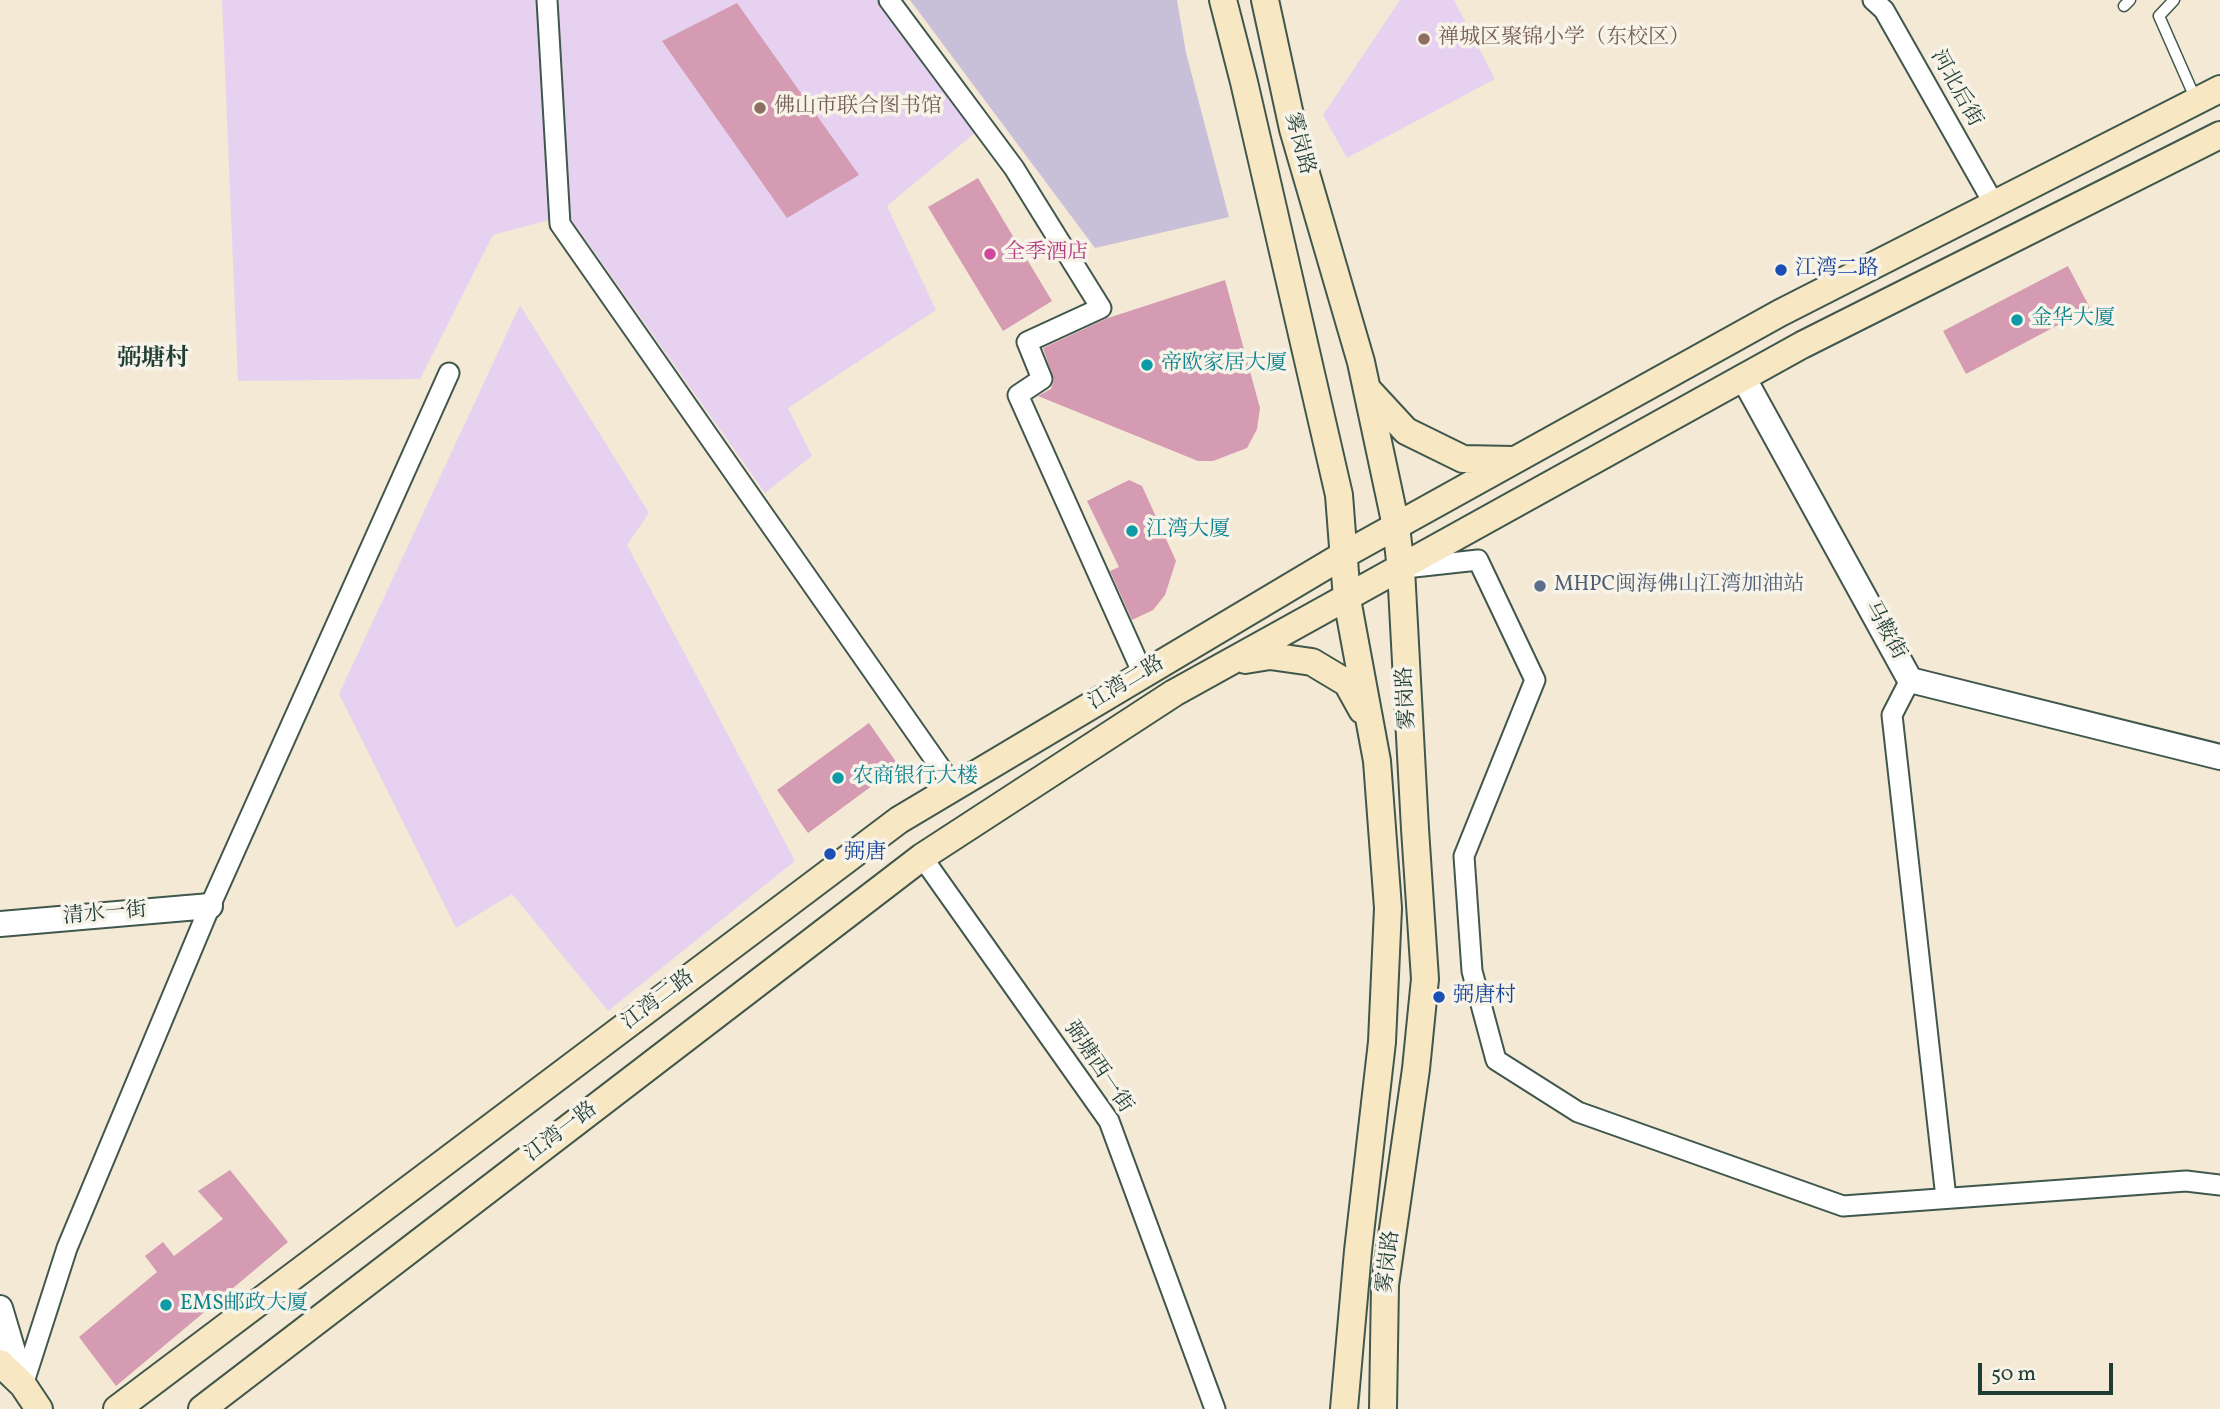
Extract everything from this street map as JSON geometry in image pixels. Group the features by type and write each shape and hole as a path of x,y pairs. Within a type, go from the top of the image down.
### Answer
{"main road":[{"name":"雾岗路","path":"1223,0 1339,495 1347,599 1377,761 1388,908 1382,1042 1358,1251 1344,1409"},
{"name":"雾岗路","path":"1265,0 1293,130 1362,362 1396,526 1401,569 1425,979 1416,1069 1385,1285 1383,1409"},
{"name":"江湾二路","path":"117,1409 899,820 1342,556 1780,313 2220,89"},
{"name":"江湾二路","path":"922,857 1174,694 1743,377 2220,135"},
{"path":"1367,389 1406,431 1417,437 1463,459 1515,460"},
{"path":"1229,663 1270,656 1312,662 1347,683 1370,725"},
{"name":"江湾一路","path":"202,1409 922,857"},
{"path":"0,1363 12,1388 39,1409"}],"street":[{"path":"547,0 559,224 954,787"},
{"path":"889,0 1014,168 1101,308 1027,342 1042,379 1018,395 1143,674"},
{"name":"河北后街","path":"1873,0 1884,10 1994,204"},
{"path":"12,1388 66,1248 209,906 449,373"},
{"name":"马鞍街","path":"1743,377 1910,680 2220,757"},
{"path":"1401,569 1478,560 1535,680 1464,856 1472,971 1496,1060 1578,1112 1843,1206 2186,1181 2220,1185"},
{"path":"1910,680 1892,715 1947,1199"},
{"name":"弼塘西一街","path":"922,857 1109,1121 1215,1409"},
{"name":"清水一街","path":"0,923 209,906"},
{"path":"0,1308 12,1388"}],"lane":[{"path":"2174,0 2159,16 2196,101"}],"shaded area":[{"path":"222,0 880,0 976,132 887,206 936,310 788,408 812,456 765,493 568,215 493,235 420,379 238,381"},
{"path":"910,0 1177,0 1186,53 1229,217 1095,248"},
{"name":"禅城区聚锦小学（东校区）","path":"1400,0 1454,0 1495,79 1347,158 1323,115"},
{"path":"520,305 649,513 627,545 795,861 608,1011 512,894 456,928 339,694"}],"building":[{"name":"佛山市联合图书馆","path":"737,3 859,175 787,218 662,41"},
{"name":"全季酒店","path":"978,178 1052,301 1003,331 928,207"},
{"name":"金华大厦","path":"2068,266 2090,308 1966,374 1943,331"},
{"name":"帝欧家居大厦","path":"1225,280 1260,408 1257,429 1247,448 1213,461 1198,461 1038,396 1051,389 1054,380 1043,348 1108,318"},
{"name":"江湾大厦","path":"1129,480 1142,486 1176,561 1165,595 1153,610 1132,620 1110,571 1119,567 1087,501"},
{"name":"农商银行大楼","path":"869,723 899,766 808,833 777,790"},
{"name":"EMS邮政大厦","path":"230,1170 288,1242 116,1386 79,1337 157,1272 145,1256 163,1242 174,1256 223,1219 198,1191"}],"place":[{"name":"禅城区聚锦小学（东校区）","path":"1424,39"},
{"name":"佛山市联合图书馆","path":"760,108"},
{"name":"全季酒店","path":"990,254"},
{"name":"江湾二路","path":"1781,270"},
{"name":"金华大厦","path":"2017,320"},
{"name":"帝欧家居大厦","path":"1147,365"},
{"name":"江湾大厦","path":"1132,531"},
{"name":"MHPC闽海佛山江湾加油站","path":"1540,586"},
{"name":"农商银行大楼","path":"838,778"},
{"name":"弼唐","path":"830,854"},
{"name":"弼唐村","path":"1439,997"},
{"name":"EMS邮政大厦","path":"166,1305"}],"district":[{"name":"弼塘村","path":"153,361"}]}
